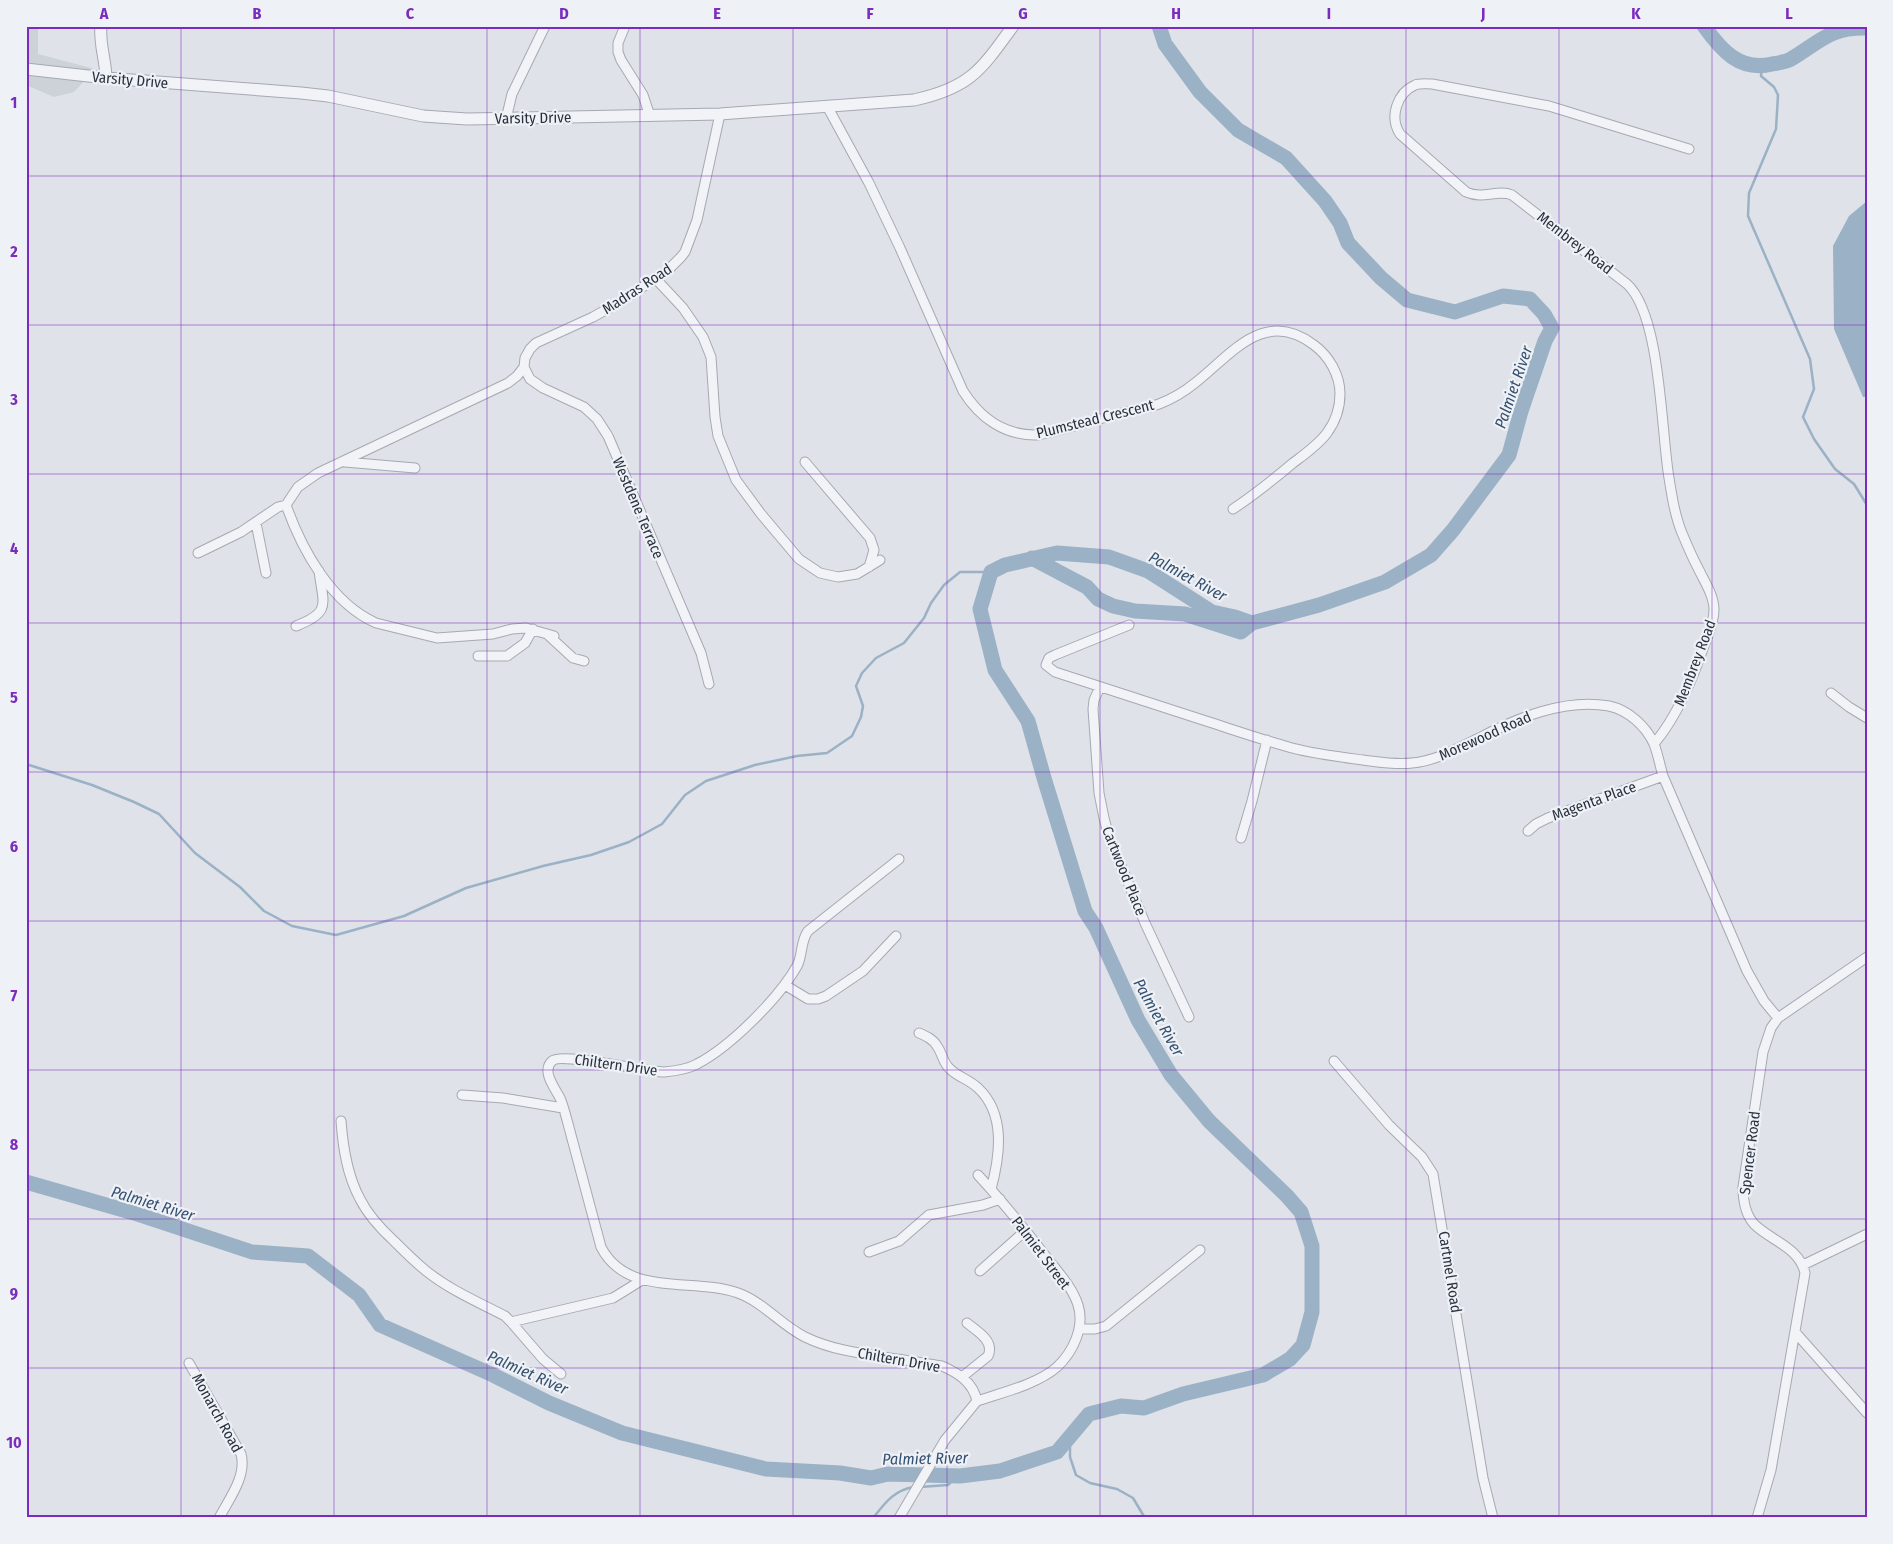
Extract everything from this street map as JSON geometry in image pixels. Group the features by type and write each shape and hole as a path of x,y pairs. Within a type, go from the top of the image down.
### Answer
{"street":[{"path":"101,26 106,78"},
{"path":"506,119 512,94 545,26"},
{"path":"625,26 618,43 618,52 625,68 643,95 650,116"},
{"name":"Varsity Drive","path":"26,69 106,78 322,95 432,117 506,119 720,114 914,100 933,95 958,86 969,79 984,65 1012,26"},
{"name":"Membrey Road","path":"1654,744 1668,726 1686,690 1712,625 1714,609 1710,591 1677,520 1669,476 1657,372 1651,336 1640,298 1628,284 1512,195 1500,193 1474,196 1466,192 1400,134 1395,127 1394,115 1396,108 1407,91 1414,85 1420,83 1432,84 1549,106 1689,149"},
{"name":"Plumstead Crescent","path":"827,106 873,190 963,391 977,410 998,426 1026,436 1038,435 1158,404 1194,384 1232,349 1259,334 1272,332 1289,333 1307,339 1319,349 1333,368 1340,388 1339,405 1332,426 1321,440 1308,451 1233,509"},
{"name":"Madras Road","path":"524,367 527,354 536,343 593,317 632,295 674,265 686,252 697,220 720,114"},
{"path":"655,278 684,308 708,347 711,357 718,436 732,471 748,496 795,555 812,570 828,576 838,577 857,574 880,560"},
{"path":"198,553 256,523 278,507 286,505 298,487 318,473 508,383 524,367"},
{"name":"Westdene Terrace","path":"524,367 527,375 538,386 584,407 597,419 608,436 700,653 709,684"},
{"path":"344,462 416,468"},
{"path":"805,462 870,538 874,550 869,567"},
{"path":"286,505 301,540 319,571 352,610 376,623 438,638 470,637 512,629 533,629 550,635 573,658 584,661"},
{"path":"256,523 266,573"},
{"path":"296,626 312,620 321,610 323,597 319,571"},
{"name":"Morewood Road","path":"1129,624 1055,654 1047,661 1046,665 1055,672 1267,740 1338,757 1411,764 1424,762 1451,752 1515,720 1540,712 1596,704 1612,706 1628,713 1637,720 1654,744 1663,776 1747,971 1764,1001 1778,1018"},
{"path":"478,656 507,656 525,643 533,629"},
{"name":"Cartwood Place","path":"1100,687 1094,700 1093,709 1098,783 1104,818 1126,879 1189,1017"},
{"path":"1831,693 1867,718"},
{"path":"1241,838 1267,740"},
{"name":"Magenta Place","path":"1528,831 1536,824 1548,818 1663,776"},
{"name":"Chiltern Drive","path":"899,859 808,931 803,939 800,961 785,985 766,1008 712,1055 688,1068 666,1072 562,1058 552,1060 548,1066 548,1077 563,1108 601,1247 606,1256 619,1269 642,1280 738,1293 756,1303 792,1330 817,1342 852,1352 942,1366 962,1377 975,1393 977,1401"},
{"path":"785,985 804,997 818,999 863,970 896,936"},
{"name":"Spencer Road","path":"1803,1265 1791,1251 1755,1225 1746,1211 1743,1199 1743,1187 1763,1052 1771,1028 1778,1018 1867,957"},
{"path":"919,1032 936,1044 942,1059 956,1074 976,1086 990,1103 996,1120 998,1143 997,1168 991,1189"},
{"name":"Cartmel Road","path":"1334,1061 1389,1125 1422,1156 1434,1174 1483,1478 1494,1518"},
{"path":"462,1095 503,1098 563,1108"},
{"path":"341,1121 348,1167 360,1199 388,1236 425,1270 453,1289 505,1316 537,1352 561,1374"},
{"name":"Palmiet Street","path":"977,1401 1037,1379 1055,1368 1075,1344 1080,1318 1078,1305 1071,1290 1000,1199 978,1175"},
{"path":"869,1252 899,1241 923,1218 929,1215 983,1205 1000,1199"},
{"path":"980,1271 1025,1231"},
{"path":"1757,1518 1771,1470 1804,1281 1803,1265 1867,1234"},
{"path":"1079,1329 1095,1330 1106,1326 1200,1250"},
{"path":"511,1322 613,1298 632,1288 642,1280"},
{"path":"962,1377 988,1356 991,1351 986,1339 967,1323"},
{"path":"1795,1332 1867,1413"},
{"name":"Monarch Road","path":"189,1363 241,1454 244,1464 241,1475 219,1518"},
{"path":"899,1518 945,1440 977,1401"}],"shaded area":[{"path":"26,26 38,26 38,54 95,69 74,92 54,97 26,85"}],"water":[{"path":"1867,201 1867,397 1863,397 1834,329 1833,246 1849,216"}],"waterway":[{"name":"Palmiet River","path":"26,1182 134,1213 252,1252 308,1256 359,1295 380,1325 493,1375 549,1403 622,1433 766,1469 840,1473 871,1478 888,1474 960,1476 1000,1471 1057,1452 1089,1414 1121,1406 1144,1408 1183,1394 1263,1375 1290,1359 1303,1345 1312,1312 1312,1246 1301,1212 1287,1196 1209,1121 1171,1075 1138,1020 1096,928 1085,911 1028,721 995,670 980,609 991,572 1005,565 1057,553 1109,557 1148,571 1212,612 1252,623 1319,605 1385,582 1431,555 1453,530 1509,455 1521,411 1545,341 1552,328 1544,314 1530,299 1503,296 1455,312 1407,300 1381,278 1348,243 1340,223 1325,201 1286,158 1238,130 1200,92 1165,44 1159,26"},
{"name":"Palmiet River","path":"1704,26 1717,43 1732,57 1750,65 1761,66 1789,60 1834,33 1854,28 1867,28"},
{"path":"1762,67 1761,76 1774,87 1778,95 1776,129 1749,193 1748,216 1810,359 1814,389 1803,417 1814,439 1835,469 1854,484 1867,505"},
{"path":"1032,558 1087,587 1098,599 1113,606 1135,611 1185,614 1241,632 1252,623"},
{"path":"26,764 92,785 159,814 195,853 240,887 264,911 292,926 336,935 404,916 466,888 543,866 591,855 629,842 662,824 685,795 706,781 755,765 797,756 827,753 852,736 861,717 863,706 856,686 862,673 876,658 904,643 924,618 931,603 944,585 960,572 991,572"},
{"path":"1070,1437 1070,1457 1076,1475 1090,1483 1117,1489 1133,1498 1145,1518"},
{"path":"920,1487 948,1485 957,1476"},
{"path":"873,1518 895,1494 914,1487"}]}
